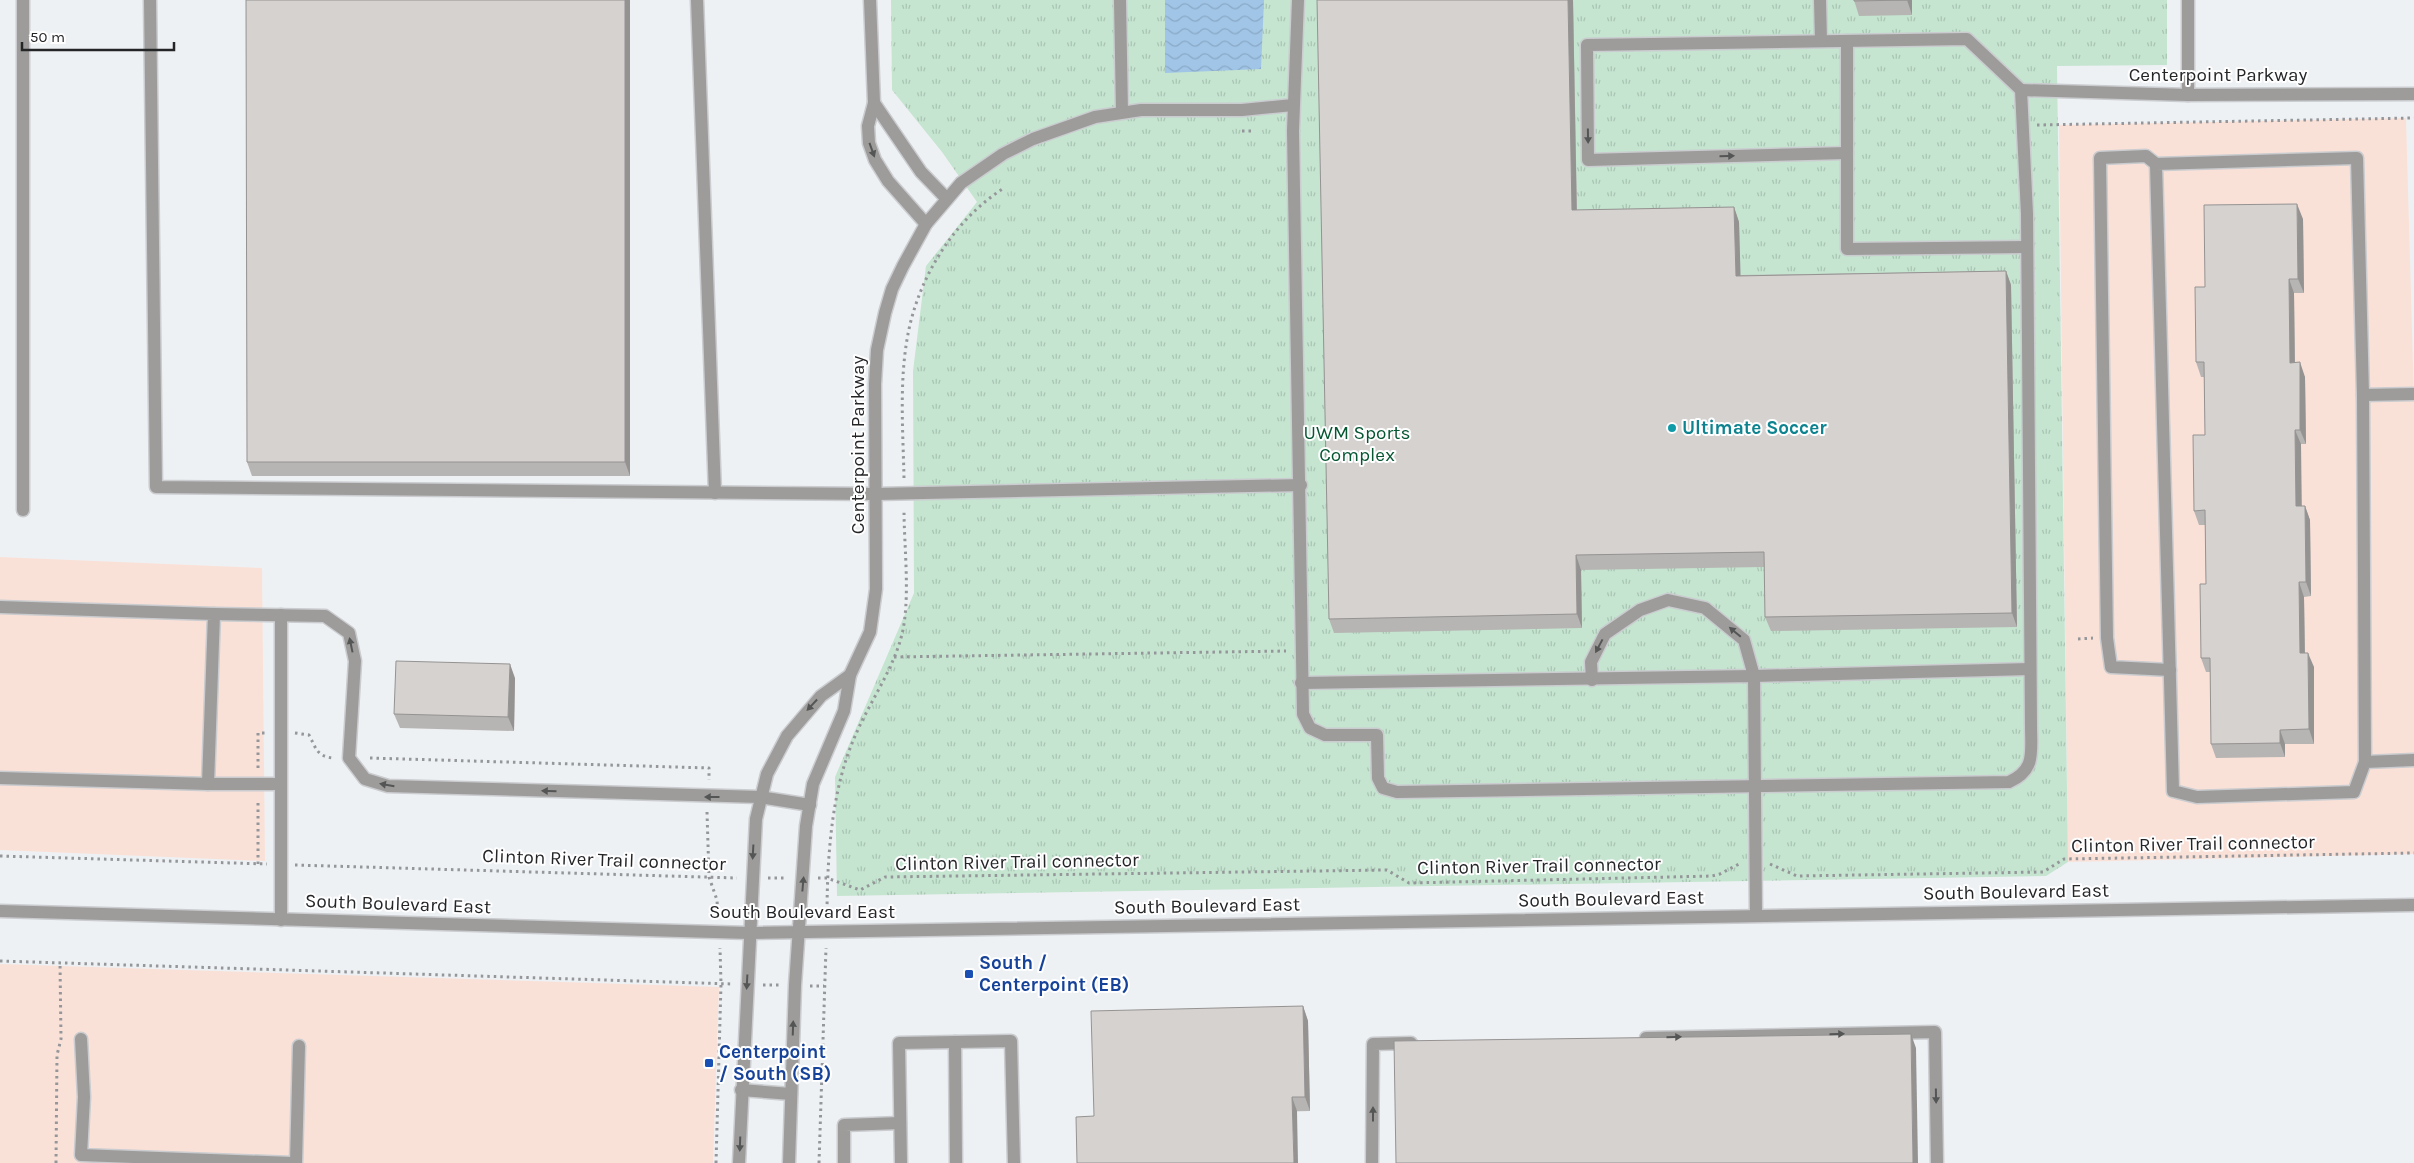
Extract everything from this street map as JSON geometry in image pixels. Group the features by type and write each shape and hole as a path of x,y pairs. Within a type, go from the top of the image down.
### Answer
{"street":[{"path":"23,0 23,510"},
{"path":"150,0 156,487 876,494 1300,485"},
{"path":"697,0 714,492"},
{"path":"870,0 874,103 869,118 868,134 876,160 888,181 926,224"},
{"path":"1120,0 1122,112"},
{"path":"1298,0 1293,105 1303,714 1310,728 1325,735 1377,736 1378,778 1383,788 1397,792 2009,782 2021,777 2028,768 2031,754 2027,247 2024,125 2021,90 1967,39 1587,45 1588,160 1847,153"},
{"path":"1820,0 1821,41"},
{"path":"2188,0 2188,95"},
{"path":"1847,41 1847,249 2027,247"},
{"name":"Centerpoint Parkway","path":"2021,90 2188,95 2414,94"},
{"path":"874,103 921,172 947,199"},
{"name":"Centerpoint Parkway","path":"789,1163 798,932 810,805 813,784 844,711 850,675 866,644 875,608 875,384 879,338 897,278 926,224 961,183 1003,154 1033,139 1095,117 1122,112 1242,110 1293,105"},
{"path":"2156,164 2170,670 2173,791 2197,797 2354,792 2365,762 2363,395 2357,158 2156,164 2146,156 2100,158 2107,638 2111,667 2170,670"},
{"path":"2363,395 2414,394"},
{"path":"1592,680 1591,662 1605,634 1640,610 1668,600 1705,608 1744,640 1754,676 1756,915"},
{"path":"0,607 325,616 349,633 355,661 349,758 365,779 388,786 760,797 810,805"},
{"path":"208,784 214,614"},
{"path":"281,615 279,784 281,920"},
{"path":"1301,683 1592,680 2030,669"},
{"name":"Centerpoint Parkway","path":"739,1163 751,878 755,826 760,797 775,758 798,723 821,696 850,675"},
{"path":"2365,762 2414,760"},
{"path":"0,778 208,784 279,784"},
{"name":"South Boulevard East","path":"0,911 749,933 2414,904"},
{"path":"1629,1038 1934,1032 1937,1163"},
{"path":"81,1039 84,1097 82,1155 294,1163 299,1046"},
{"path":"901,1163 899,1043 1011,1041 1014,1163"},
{"path":"955,1042 956,1163"},
{"path":"1372,1163 1373,1044 1422,1042"},
{"path":"741,1090 791,1094"},
{"path":"844,1163 844,1124 900,1123"}],"path":[{"path":"2024,125 2414,118"},
{"path":"1242,131 1253,131"},
{"path":"904,479 903,374 908,333 922,289 937,259 961,225 990,197 1004,188"},
{"path":"827,896 827,878 841,774 866,711 894,657 904,624 904,505"},
{"path":"894,657 1290,650"},
{"path":"258,765 258,733 266,733"},
{"path":"292,734 309,735 318,753 325,757 336,758"},
{"path":"363,758 709,768 708,783"},
{"path":"258,800 258,864"},
{"path":"707,810 709,877 717,900"},
{"name":"Clinton River Trail connector","path":"1769,864 1797,876 2043,872 2064,859 2414,854"},
{"path":"0,856 268,864"},
{"name":"Clinton River Trail connector","path":"294,865 709,877 827,878 860,890 885,877 1387,870 1409,883 1712,876 1740,864"},
{"path":"0,961 824,986"},
{"path":"56,1163 57,1055 61,1039 60,963"},
{"path":"819,1163 825,964"},
{"path":"716,1163 721,975"}],"shaded area":[{"path":"2406,118 2414,400 2414,854 2068,862 2059,125"},
{"path":"0,557 262,568 265,861 0,850"},
{"path":"0,964 719,987 713,1163 0,1163"}],"green space":[{"name":"UWM Sports Complex","path":"891,0 2167,0 2167,65 2057,66 2068,862 2046,876 837,896 835,777 914,593 913,371 926,266 977,202 942,152 892,90"}],"water":[{"path":"1165,0 1264,0 1261,69 1165,73"}],"building":[{"path":"246,0 625,0 625,462 247,462"},
{"name":"Ultimate Soccer","path":"1317,0 1568,0 1572,210 1734,207 1736,276 2006,271 2012,613 1765,617 1764,552 1576,555 1577,614 1329,619"},
{"path":"1854,0 1907,0 1854,1"},
{"path":"2297,204 2298,279 2289,279 2290,363 2300,362 2300,430 2295,430 2296,506 2305,506 2306,582 2299,582 2300,653 2308,653 2309,729 2280,730 2280,743 2211,744 2210,658 2201,658 2200,584 2206,584 2205,510 2194,511 2193,435 2205,435 2204,362 2196,362 2195,287 2205,287 2204,205"},
{"path":"396,661 510,664 508,717 394,714"},
{"path":"1303,1006 1305,1097 1292,1097 1294,1163 1077,1163 1076,1117 1094,1116 1091,1011"},
{"path":"1911,1034 1913,1163 1396,1163 1394,1041"}],"place":[{"name":"Ultimate Soccer","path":"1672,428"},
{"name":"South / Centerpoint (EB)","path":"969,974"},
{"name":"Centerpoint / South (SB)","path":"709,1063"}]}
